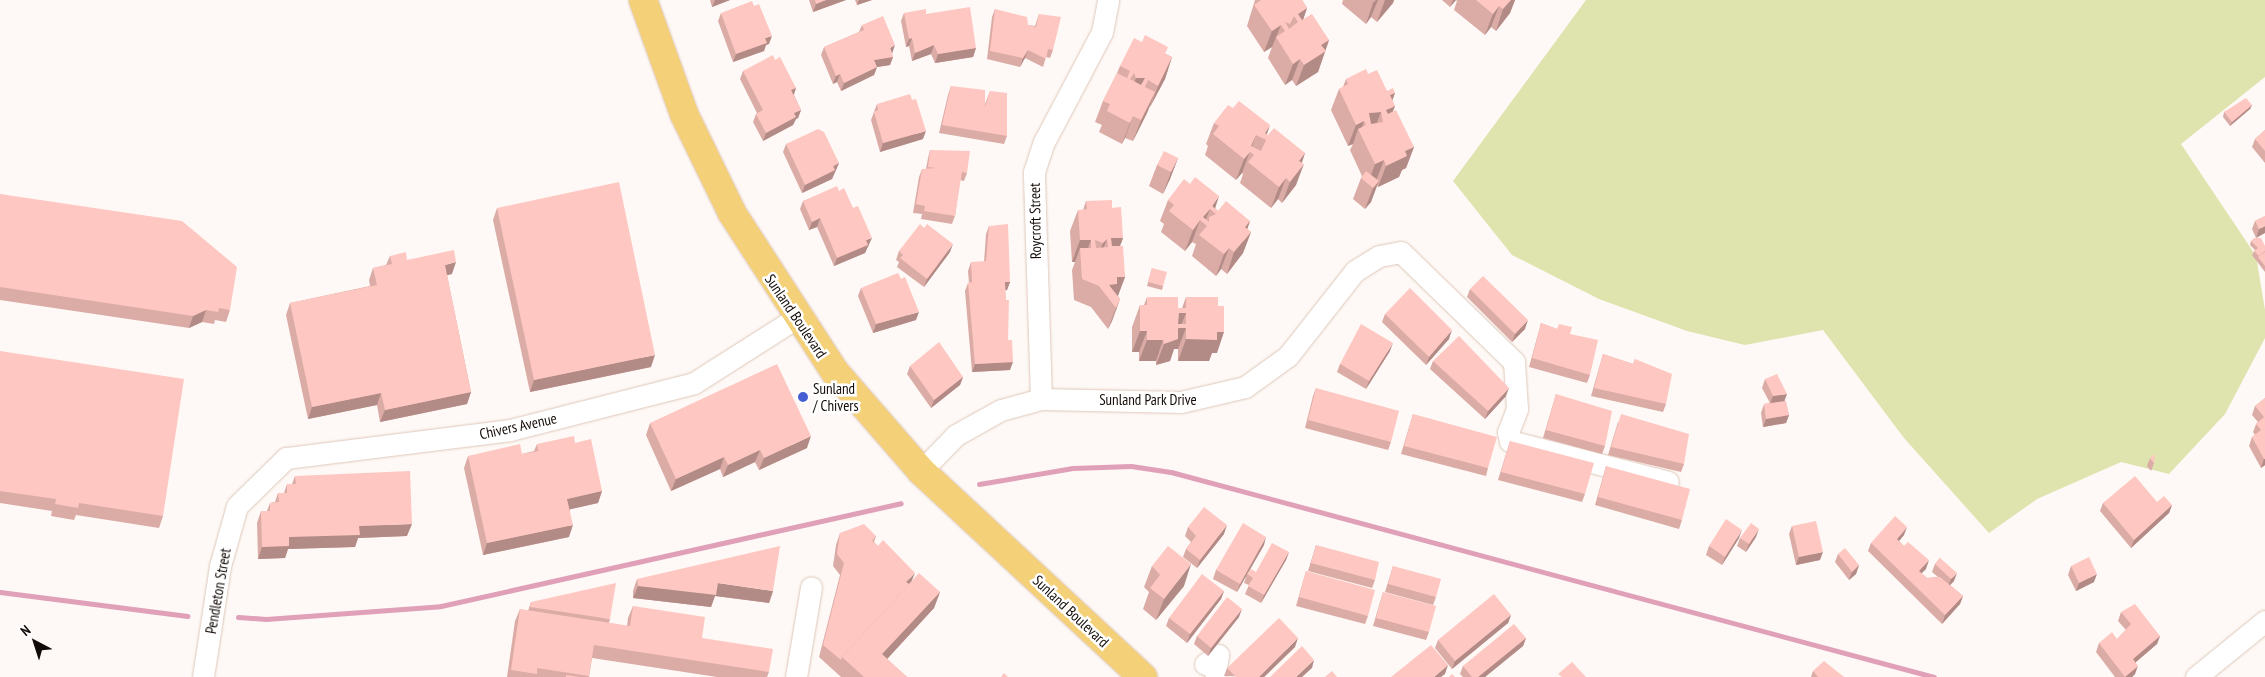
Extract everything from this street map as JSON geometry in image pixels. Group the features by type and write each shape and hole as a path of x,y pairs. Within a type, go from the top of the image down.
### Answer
{"main road":[{"name":"Sunland Boulevard","path":"643,0 688,123 740,228 796,318 860,404 921,471 1142,677"}],"street":[{"name":"Roycroft Street","path":"1041,399 1034,172 1044,142 1102,32 1108,0"},
{"name":"Sunland Park Drive","path":"921,471 956,435 1001,410 1041,399 1182,402 1230,394 1274,369 1355,272 1379,256 1401,252 1514,362 1517,409 1508,432 1510,441 1668,482"},
{"name":"Chivers Avenue","path":"238,506 286,458 510,430 694,383 796,318"},
{"name":"Pendleton Street","path":"203,677 220,566 238,506"},
{"path":"796,677 810,587"},
{"path":"2196,677 2265,621"}],"green space":[{"path":"1586,0 2265,0 2265,77 2181,144 2256,256 2265,310 2265,338 2225,414 2169,474 2121,462 2037,499 1989,533 1904,438 1823,330 1745,345 1687,331 1599,299 1512,255 1453,181"}],"building":[{"path":"815,0 826,0 816,4"},
{"path":"1261,0 1302,0 1307,8 1298,14 1302,20 1312,14 1329,40 1321,45 1326,51 1304,65 1300,59 1293,64 1276,37 1285,31 1281,25 1272,31 1254,5","holes":["1294,16 1298,22 1289,29 1285,22 1290,24"]},
{"path":"1476,0 1511,0 1503,9 1499,6 1493,14"},
{"path":"752,1 754,6 759,4 772,36 765,38 767,43 736,54 721,13"},
{"path":"970,7 976,48 938,54 934,45 915,53 912,38 909,39 904,13 926,9 926,14"},
{"path":"995,9 1027,17 1028,25 1036,27 1039,14 1061,17 1053,50 1048,49 1046,59 1028,50 1023,58 990,51"},
{"path":"883,16 895,45 890,48 893,57 874,60 877,67 844,83 840,74 836,76 824,47 864,30 862,25"},
{"path":"1145,35 1168,47 1165,54 1172,57 1158,86 1148,80 1145,87 1155,92 1141,120 1133,116 1130,123 1107,111 1110,104 1103,101 1117,73 1127,78 1130,71 1120,66 1134,38 1142,42","holes":["1134,73 1136,78 1145,78 1141,85 1130,79"]},
{"path":"773,55 775,60 780,57 796,88 791,90 801,110 794,113 796,117 766,133 756,114 763,110 743,71"},
{"path":"1366,69 1368,74 1377,70 1387,91 1393,88 1395,93 1390,95 1395,106 1386,110 1388,114 1396,110 1414,147 1405,151 1407,156 1386,166 1384,160 1375,164 1358,129 1366,125 1364,121 1356,125 1339,89 1348,84 1346,79","holes":["1381,112 1383,122 1371,124 1369,113"]},
{"path":"951,86 985,90 985,107 990,91 1007,93 1007,136 942,125"},
{"path":"910,94 912,100 916,99 926,131 883,143 874,112 878,110 877,104"},
{"path":"2246,98 2252,105 2232,122 2224,112"},
{"path":"1239,101 1270,125 1265,133 1268,135 1274,128 1305,153 1299,161 1304,164 1290,182 1286,178 1279,187 1248,162 1254,155 1250,152 1244,159 1213,134 1219,126 1214,123 1228,105 1233,108","holes":["1256,135 1266,140 1261,151 1251,146"]},
{"path":"818,129 824,132 839,163 833,166 835,170 805,185 786,144"},
{"path":"2265,130 2265,151 2255,139"},
{"path":"930,150 970,151 967,173 962,172 955,216 924,211 925,206 916,204 922,169 936,168 928,167"},
{"path":"1164,151 1178,158 1171,172 1157,165"},
{"path":"1366,171 1379,181 1373,188 1361,178"},
{"path":"1195,177 1219,196 1212,206 1218,211 1226,201 1250,221 1245,227 1251,232 1234,252 1229,248 1224,254 1199,235 1207,226 1200,220 1193,230 1169,211 1174,205 1168,200 1184,179 1190,184","holes":["1210,209 1216,214 1209,217 1209,222 1203,217"]},
{"path":"619,182 655,355 534,380 497,208"},
{"path":"837,186 839,191 844,188 853,208 858,206 872,238 866,240 868,245 837,258 820,218 812,222 803,201"},
{"path":"0,194 182,221 237,267 230,310 219,308 218,312 206,310 193,316 0,287"},
{"path":"1112,200 1112,208 1121,207 1123,238 1111,238 1112,246 1123,246 1125,277 1117,277 1117,284 1109,285 1120,299 1116,308 1099,286 1082,279 1080,248 1091,248 1091,240 1080,240 1078,210 1087,209 1086,201","holes":["1107,239 1108,247 1096,248 1095,240 1103,243"]},
{"path":"2265,216 2265,226 2259,229 2255,221"},
{"path":"920,224 924,228 927,224 953,244 927,279 900,258 903,255 899,251"},
{"path":"1008,224 1010,282 1005,282 1006,300 1009,300 1008,340 1012,340 1013,362 975,364 968,283 972,282 971,262 986,261 989,226"},
{"path":"2254,238 2261,238 2265,246 2265,251 2259,256 2254,251 2258,248 2251,241"},
{"path":"454,250 456,262 445,265 471,392 385,410 381,393 312,407 290,303 377,285 373,268 392,264 390,256 406,252 407,260"},
{"path":"2265,252 2265,266 2258,257"},
{"path":"1152,268 1167,272 1163,286 1148,282"},
{"path":"898,273 901,279 905,277 919,312 876,324 861,288"},
{"path":"1483,276 1528,320 1515,334 1470,289"},
{"path":"1410,288 1452,330 1429,357 1385,314"},
{"path":"1147,297 1178,297 1178,308 1186,308 1186,297 1218,297 1218,306 1224,306 1224,332 1217,332 1217,340 1186,339 1186,328 1178,328 1178,339 1164,344 1163,340 1147,340 1147,331 1140,331 1140,305 1147,305","holes":["1179,313 1186,313 1186,324 1178,324"]},
{"path":"1541,323 1557,329 1559,324 1572,327 1570,334 1598,340 1590,375 1532,358"},
{"path":"1361,324 1393,343 1369,381 1340,364"},
{"path":"1459,336 1509,388 1488,411 1433,361"},
{"path":"939,342 963,377 934,400 910,366"},
{"path":"0,351 184,379 163,516 79,503 78,508 55,504 56,499 0,491"},
{"path":"1603,354 1633,364 1635,359 1672,374 1666,404 1594,388"},
{"path":"777,364 811,436 764,458 760,450 728,465 724,457 676,479 650,423"},
{"path":"1777,374 1787,394 1773,396 1765,379"},
{"path":"1316,388 1399,411 1391,442 1308,420"},
{"path":"1556,394 1612,411 1605,446 1546,430"},
{"path":"2265,398 2264,459 2252,437 2261,430 2256,424 2264,417 2255,406"},
{"path":"1786,401 1789,415 1766,419 1764,404"},
{"path":"1413,414 1497,437 1488,468 1404,446"},
{"path":"1621,414 1689,434 1684,464 1611,447"},
{"path":"574,436 575,443 591,439 602,491 567,499 573,525 487,543 468,456 520,444 522,454 538,451 537,444"},
{"path":"1510,441 1594,463 1585,494 1501,472"},
{"path":"2155,454 2154,463 2150,458"},
{"path":"1606,466 1690,489 1682,520 1598,497"},
{"path":"410,471 412,524 359,526 360,535 289,537 289,546 262,547 261,511 270,511 270,503 279,502 278,493 287,493 287,484 296,484 295,476"},
{"path":"2135,476 2157,502 2164,496 2172,505 2134,540 2103,503"},
{"path":"1204,507 1227,525 1200,560 1186,549 1196,536 1188,527"},
{"path":"1895,516 1907,527 1897,539 1904,546 1908,542 1929,560 1919,571 1927,578 1940,577 1963,596 1945,615 1871,543"},
{"path":"1726,519 1742,530 1725,557 1709,546"},
{"path":"1816,521 1823,552 1799,557 1792,526"},
{"path":"1243,523 1266,537 1240,584 1216,570"},
{"path":"1751,523 1759,529 1749,544 1740,538"},
{"path":"864,524 876,536 872,541 878,546 883,540 915,573 906,582 909,584 841,660 823,645 844,563 837,554 840,533"},
{"path":"1272,543 1289,552 1264,595 1248,586 1253,578 1247,574 1251,569 1256,572"},
{"path":"1316,545 1379,562 1375,580 1311,563"},
{"path":"780,546 773,591 718,583 716,595 638,586 637,579"},
{"path":"1168,546 1191,564 1164,599 1150,588 1160,575 1152,566"},
{"path":"1845,548 1859,565 1852,572 1838,554"},
{"path":"2089,557 2097,574 2079,583 2071,566"},
{"path":"1940,558 1957,573 1951,579 1935,564"},
{"path":"1393,566 1441,579 1436,597 1388,584"},
{"path":"1306,571 1375,590 1368,616 1299,597"},
{"path":"919,573 940,592 882,654 907,677 864,677 842,657"},
{"path":"1202,574 1224,591 1190,634 1169,618"},
{"path":"616,583 610,619 530,607 531,602"},
{"path":"1383,592 1436,606 1429,632 1376,618"},
{"path":"1494,594 1511,615 1455,661 1438,640"},
{"path":"1227,597 1242,609 1211,648 1197,636"},
{"path":"2135,604 2160,636 2133,659 2138,666 2125,677 2099,643 2112,632 2117,639 2131,624 2121,612"},
{"path":"633,606 705,617 702,638 773,649 769,672 594,645 589,676 537,668 537,674 511,670 520,609 630,626"},
{"path":"1279,618 1298,638 1259,677 1236,677 1227,668"},
{"path":"1514,624 1526,638 1478,677 1472,677 1463,666"},
{"path":"1431,645 1448,665 1434,677 1391,677"},
{"path":"1302,646 1314,660 1296,677 1270,677"},
{"path":"1824,661 1844,677 1818,677 1813,671"},
{"path":"1572,662 1586,677 1562,677 1558,674"},
{"path":"1332,671 1337,677 1325,677"}],"waterway":[{"path":"979,484 1073,468 1131,466 1171,472 1934,677"},
{"path":"238,617 266,619 441,606 901,503"},
{"path":"0,592 187,616"}],"place":[{"name":"Sunland / Chivers","path":"803,397"}]}
